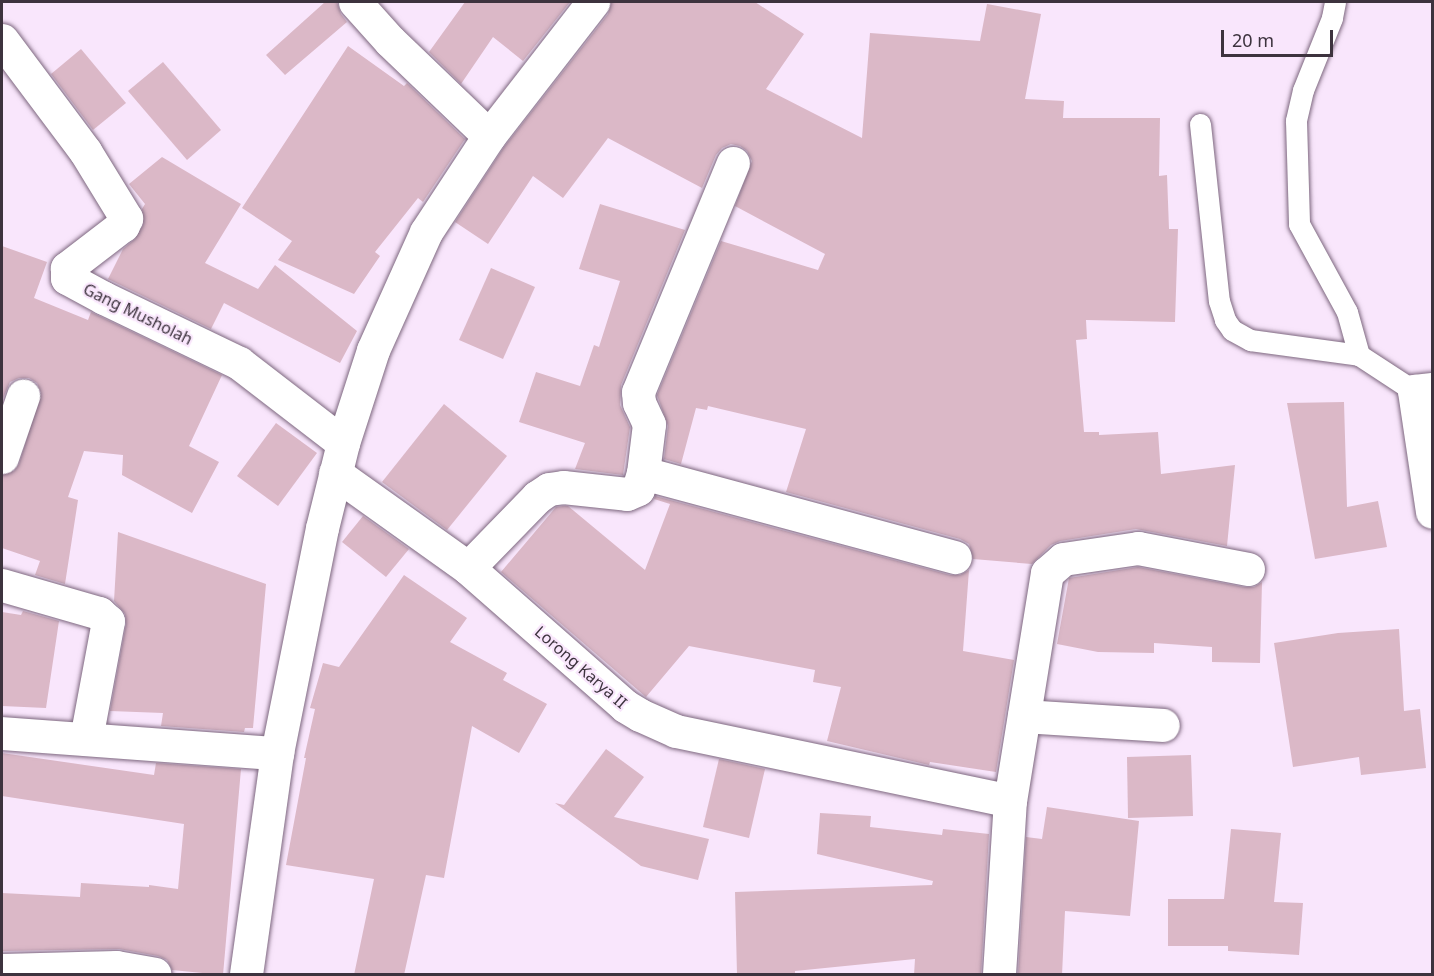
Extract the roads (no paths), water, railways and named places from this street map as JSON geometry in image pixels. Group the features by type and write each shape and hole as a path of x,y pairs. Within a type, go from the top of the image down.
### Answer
{"street":[{"path":"355,2 390,41 489,136"},
{"path":"249,973 277,753 339,458 373,350 426,232 489,136 593,2"},
{"name":"Gang Musholah","path":"2,40 85,151 126,218 123,225 72,263 66,270 67,278 239,363 339,458"},
{"path":"468,568 537,497 549,489 563,487 627,494 638,489 643,473 650,424 639,403 638,392 733,163"},
{"path":"1423,390 1432,512"},
{"path":"2,457 23,396"},
{"name":"Lorong Karya II","path":"339,458 625,706 657,723 676,731 1010,801"},
{"path":"643,473 956,557"},
{"path":"999,975 1010,801 1047,573 1057,562 1138,548 1248,569"},
{"path":"2,585 99,613 108,621 86,739"},
{"path":"1024,716 1163,725"},
{"path":"2,733 277,753"},
{"path":"2,970 116,968 154,975"}],"lane":[{"path":"1335,2 1332,18 1303,90 1296,121 1299,224 1347,312 1359,355"},
{"path":"1200,124 1219,301 1225,320 1240,336 1250,340 1359,355 1423,390"}]}
